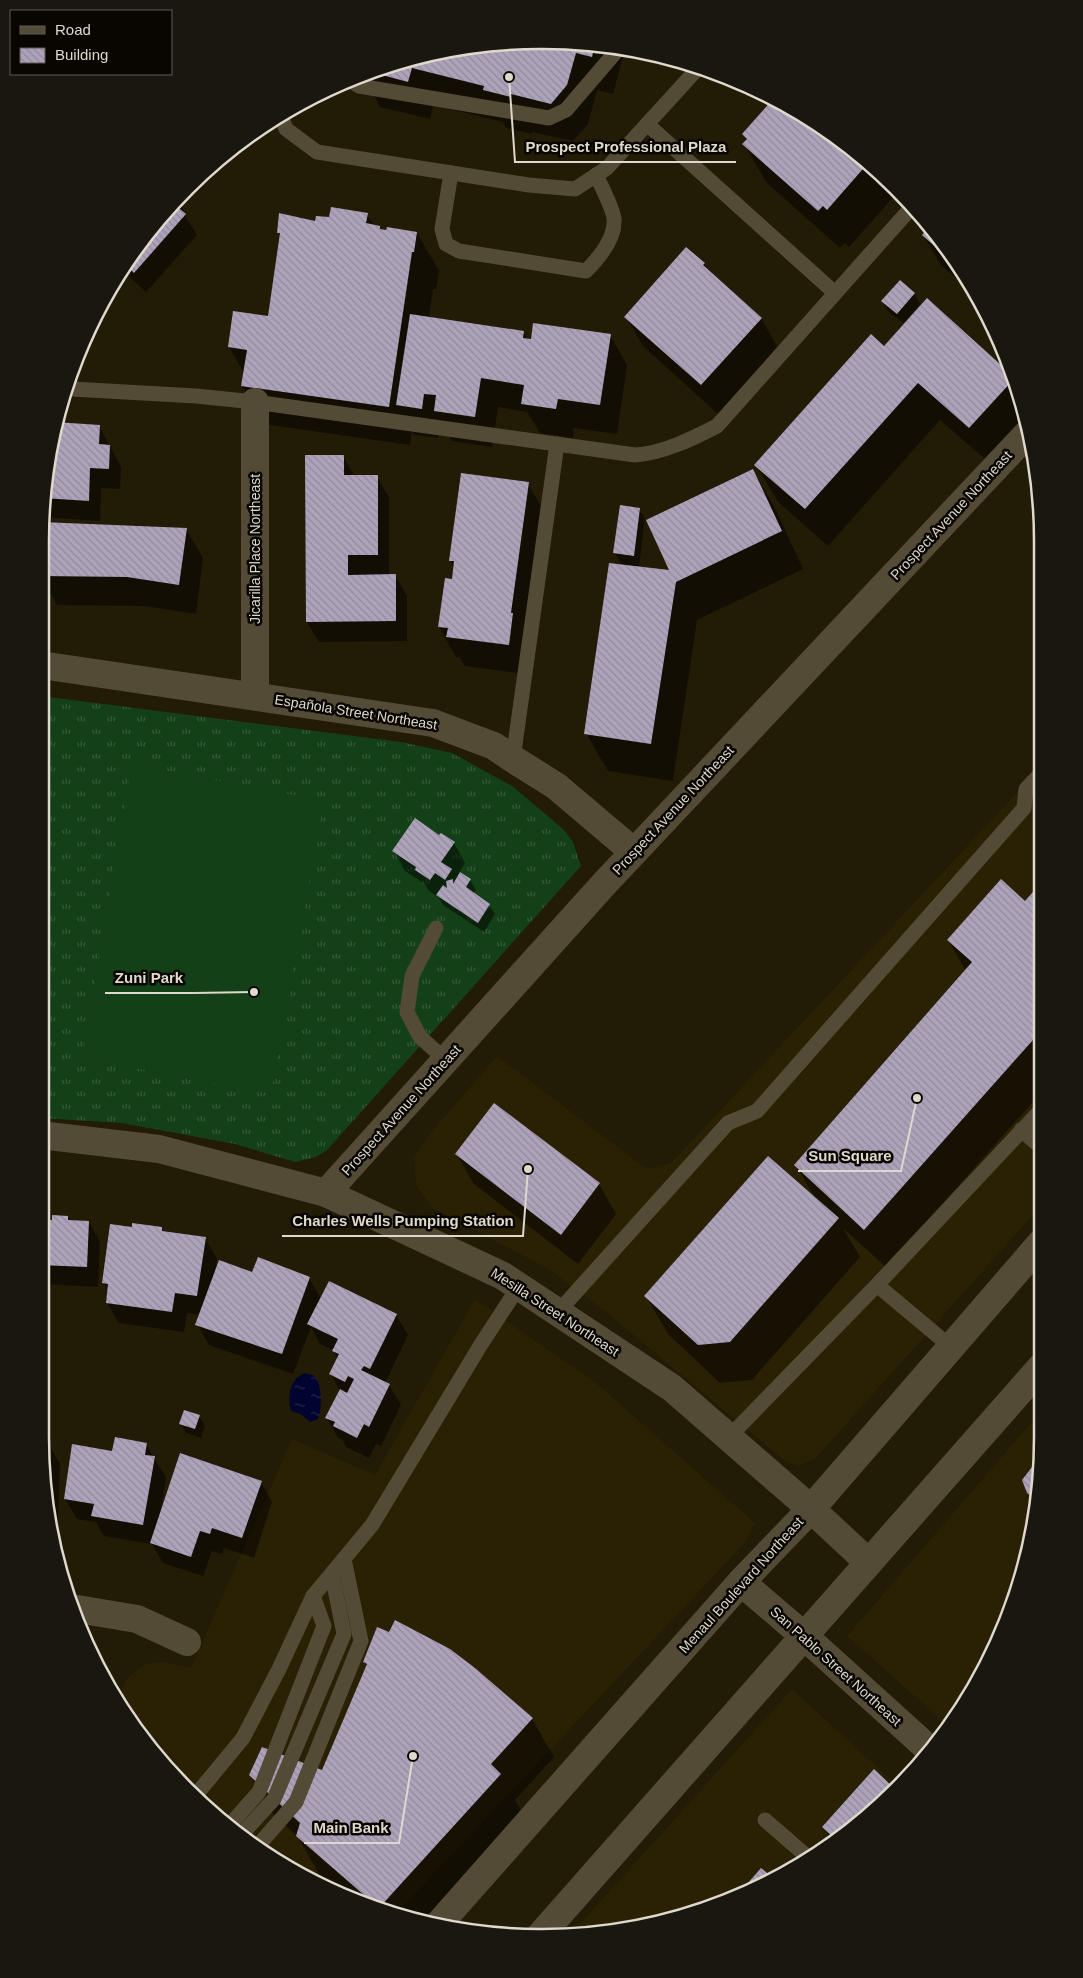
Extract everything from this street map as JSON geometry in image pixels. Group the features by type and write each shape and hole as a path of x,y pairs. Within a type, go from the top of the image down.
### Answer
{"street":[{"name":"Jicarilla Place Northeast","path":"255,402 255,696"},
{"name":"Prospect Avenue Northeast","path":"326,1193 634,852 1023,438"},
{"name":"Española Street Northeast","path":"49,665 433,723 494,746 556,786 634,852"},
{"name":"Mesilla Street Northeast","path":"49,1136 160,1149 326,1193 503,1276 672,1388 811,1509 868,1562"},
{"name":"Menaul Boulevard Northeast","path":"443,1919 741,1582 811,1509 1034,1251"},
{"path":"546,1929 1034,1375"},
{"name":"San Pablo Street Northeast","path":"741,1582 804,1636 924,1746"},
{"path":"80,1610 137,1619 187,1642"}],"lane":[{"path":"357,85 549,118 566,110 614,54"},
{"path":"283,122 286,129 317,152 529,185 574,189 607,168 694,73"},
{"path":"647,124 835,293"},
{"path":"451,173 442,229 446,244 459,251 586,271 600,257 612,235 614,218 596,174"},
{"path":"73,389 196,396 255,402 635,455 650,454 717,426 907,211"},
{"path":"513,759 556,444"},
{"path":"558,1312 728,1123 757,1111 1024,808 1026,789 1034,780"},
{"path":"436,928 412,976 407,1012 420,1037 446,1060"},
{"path":"728,1438 877,1285 1034,1117"},
{"path":"1022,1130 1034,1141"},
{"path":"877,1285 950,1347"},
{"path":"199,1791 243,1738 279,1669 313,1596 372,1525 480,1346 519,1286"},
{"path":"262,1841 296,1802 361,1641 344,1559"},
{"path":"246,1830 274,1799 344,1634 332,1574"},
{"path":"234,1820 258,1792 324,1626 313,1596"},
{"path":"765,1820 803,1853"}],"shaded area":[{"path":"1034,774 1034,1214 816,1458 798,1466 785,1461 607,1313 547,1268 432,1208 416,1185 414,1156 433,1130 497,1056 647,1169 671,1163"},
{"path":"475,1299 595,1382 755,1523 743,1545 401,1908 353,1892 324,1878 295,1863 242,1827 193,1785 171,1761 121,1692 127,1678 145,1664 163,1662 191,1668 292,1439 375,1475"},
{"path":"1034,1419 1030,1501 1025,1533 1008,1595 997,1625 983,1654 968,1683 943,1721 847,1636"},
{"path":"792,1689 893,1782 866,1807 815,1846 788,1863 730,1892 700,1903 638,1920 576,1928"}],"green space":[{"path":"49,697 401,742 452,753 512,786 563,829 573,842 581,866 327,1150 316,1157 295,1162 235,1144 122,1123 49,1119"},
{"path":"132,764 324,801 271,1094 82,1058"}],"water":[{"path":"305,1373 316,1378 319,1383 321,1396 318,1419 310,1422 301,1414 291,1411 289,1400 293,1384 300,1375"}],"building":[{"path":"542,49 593,52 592,57 576,53 567,85 551,104 511,94 511,97 483,90 484,86 412,68 408,82 383,75 445,58 477,53"},
{"path":"768,105 815,132 863,169 827,210 823,206 818,211 742,144 747,139 742,134"},
{"path":"331,207 368,213 366,223 380,226 380,229 386,230 387,227 417,232 414,252 412,252 389,407 241,386 247,350 228,347 233,311 268,316 280,233 277,233 279,213 315,221 316,216 329,217"},
{"path":"179,208 186,214 134,273 131,270 132,268"},
{"path":"924,232 936,247 922,235"},
{"path":"686,247 705,263 703,265 762,318 701,385 624,317"},
{"path":"900,280 915,293 897,314 881,301"},
{"path":"927,298 1002,366 1009,385 969,428 918,383 805,509 754,465 871,334 884,346"},
{"path":"410,314 524,331 523,338 531,339 533,323 611,334 600,405 558,399 556,409 521,404 524,385 481,378 475,417 434,411 436,395 424,394 422,409 396,405"},
{"path":"64,423 100,425 99,444 110,445 109,469 90,468 89,501 51,499 58,445"},
{"path":"305,455 344,455 344,475 378,475 378,555 348,555 348,575 396,574 396,621 306,622"},
{"path":"753,469 782,531 676,582 651,744 584,734 609,563 669,570 646,520"},
{"path":"461,473 529,482 511,613 513,613 509,645 446,637 448,628 438,627 445,578 452,579 454,561 449,561"},
{"path":"620,505 640,508 634,556 613,553"},
{"path":"50,522 187,528 179,585 127,577 49,576"},
{"path":"415,818 439,835 441,833 455,842 441,862 452,869 445,880 435,873 430,880 415,870 416,867 392,851"},
{"path":"460,872 471,879 466,887 490,904 478,923 436,895 443,885 447,888 446,881 453,879 453,884"},
{"path":"1001,879 1025,901 1034,891 1034,1039 864,1230 794,1165 972,962 947,940"},
{"path":"494,1103 600,1183 561,1235 455,1154"},
{"path":"768,1156 839,1218 730,1342 698,1345 644,1296"},
{"path":"52,1215 68,1216 68,1220 89,1221 87,1267 49,1265 49,1220 52,1220"},
{"path":"132,1223 162,1227 162,1231 206,1237 197,1296 175,1293 172,1312 106,1303 108,1284 102,1283 110,1224 132,1227"},
{"path":"258,1257 310,1277 282,1354 195,1325 219,1260 252,1272"},
{"path":"329,1281 397,1314 370,1369 364,1366 361,1370 390,1384 369,1427 364,1424 357,1438 333,1426 335,1422 325,1418 340,1389 347,1393 354,1379 348,1376 345,1382 329,1374 339,1354 332,1351 338,1339 307,1324"},
{"path":"184,1410 200,1415 195,1429 179,1424"},
{"path":"115,1437 147,1443 145,1455 155,1456 143,1525 91,1516 94,1504 64,1499 72,1444 112,1451"},
{"path":"180,1453 262,1481 242,1538 212,1528 210,1534 200,1531 191,1557 150,1543"},
{"path":"1033,1466 1030,1496 1027,1493 1022,1480"},
{"path":"395,1620 450,1649 533,1718 491,1764 501,1774 383,1903 366,1897 296,1836 300,1823 249,1775 262,1747 322,1770 367,1664 363,1662 377,1627 389,1632"},
{"path":"874,1769 890,1785 866,1807 830,1835 822,1827"},
{"path":"761,1868 768,1874 759,1878 747,1884"}],"place":[{"name":"Prospect Professional Plaza","path":"509,77"},
{"name":"Zuni Park","path":"254,992"},
{"name":"Sun Square","path":"917,1098"},
{"name":"Charles Wells Pumping Station","path":"528,1169"},
{"name":"Main Bank","path":"413,1756"}]}
